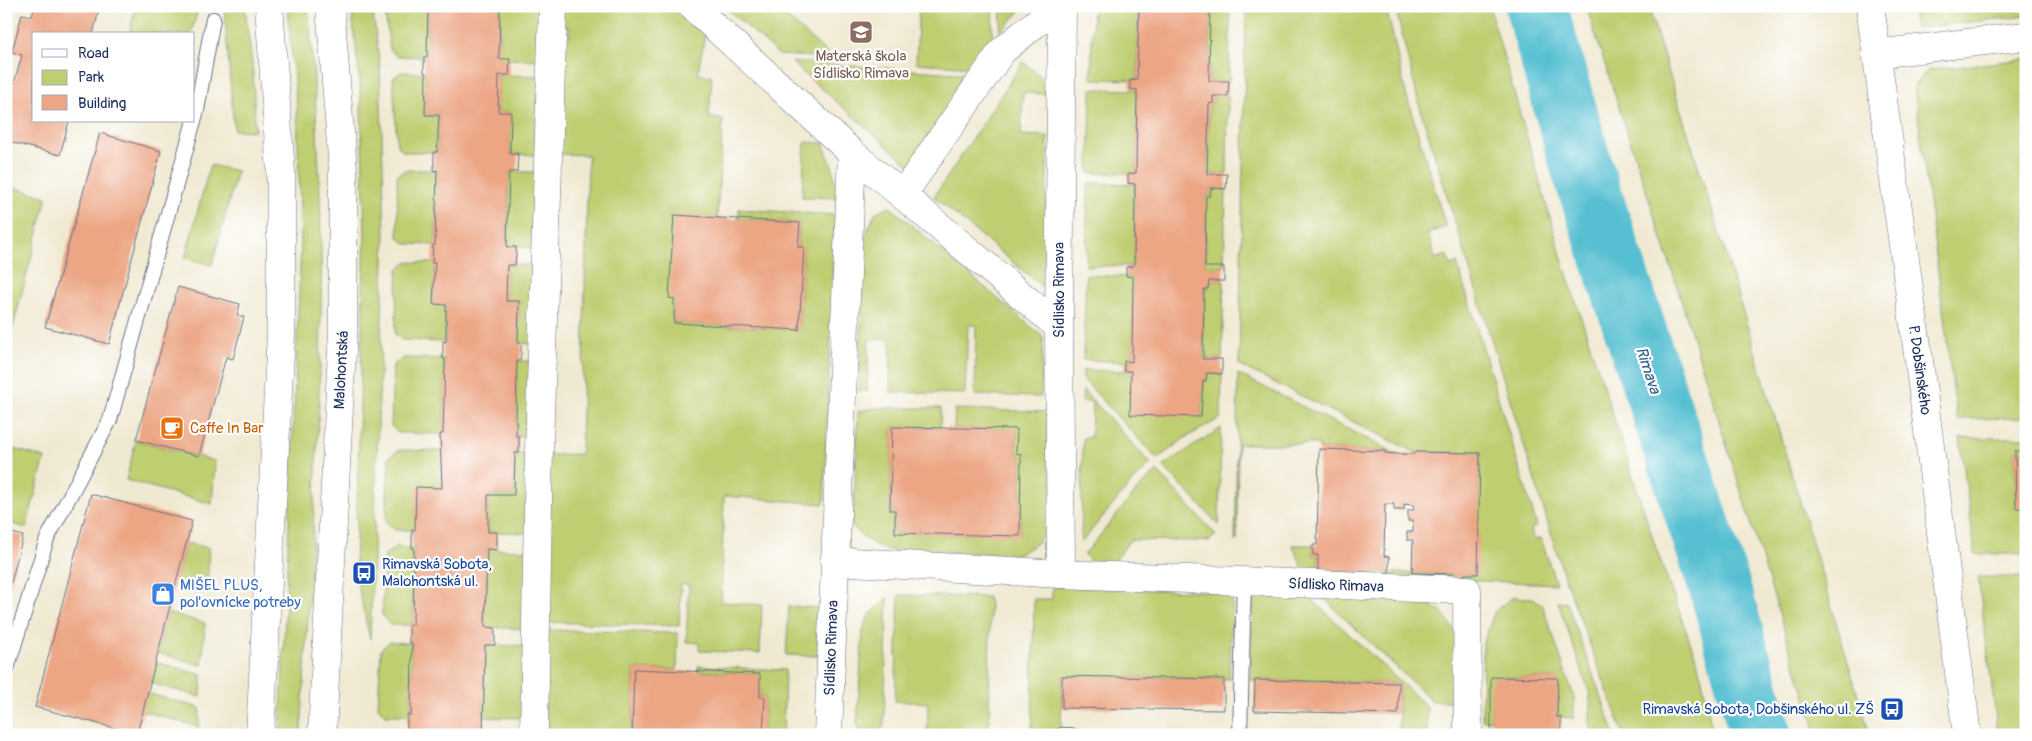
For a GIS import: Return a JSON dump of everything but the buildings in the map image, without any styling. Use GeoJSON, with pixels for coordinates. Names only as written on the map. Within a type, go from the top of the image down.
{"type":"FeatureCollection","features":[{"type":"Feature","properties":{"kind":"street"},"geometry":{"type":"LineString","coordinates":[[260,735],[281,334],[281,173],[269,6]]}},
{"type":"Feature","properties":{"kind":"street","name":"Malohontská"},"geometry":{"type":"LineString","coordinates":[[322,735],[343,331],[343,170],[330,6]]}},
{"type":"Feature","properties":{"kind":"street"},"geometry":{"type":"LineString","coordinates":[[534,735],[539,448],[553,6]]}},
{"type":"Feature","properties":{"kind":"street"},"geometry":{"type":"LineString","coordinates":[[692,6],[852,153],[1059,327]]}},
{"type":"Feature","properties":{"kind":"street"},"geometry":{"type":"LineString","coordinates":[[903,194],[1002,52],[1056,6]]}},
{"type":"Feature","properties":{"kind":"street","name":"Sídlisko Rimava"},"geometry":{"type":"LineString","coordinates":[[1061,574],[1059,327],[1062,6]]}},
{"type":"Feature","properties":{"kind":"street","name":"P. Dobšinského"},"geometry":{"type":"LineString","coordinates":[[1870,6],[1919,361],[1967,735]]}},
{"type":"Feature","properties":{"kind":"street"},"geometry":{"type":"LineString","coordinates":[[1876,54],[2026,36]]}},
{"type":"Feature","properties":{"kind":"street","name":"Sídlisko Rimava"},"geometry":{"type":"LineString","coordinates":[[828,735],[852,153]]}},
{"type":"Feature","properties":{"kind":"street","name":"Sídlisko Rimava"},"geometry":{"type":"LineString","coordinates":[[834,561],[1061,574],[1467,590],[1468,735]]}},
{"type":"Feature","properties":{"kind":"lane"},"geometry":{"type":"LineString","coordinates":[[195,113],[213,19]]}},
{"type":"Feature","properties":{"kind":"lane"},"geometry":{"type":"LineString","coordinates":[[6,672],[48,539],[110,420],[193,122]]}},
{"type":"Feature","properties":{"kind":"lane"},"geometry":{"type":"LineString","coordinates":[[1240,735],[1244,582]]}},
{"type":"Feature","properties":{"kind":"lane"},"geometry":{"type":"LineString","coordinates":[[1062,735],[1071,735]]}},
{"type":"Feature","properties":{"kind":"green space"},"geometry":{"type":"Polygon","coordinates":[[[136,6],[199,6],[192,32],[130,32],[136,6]]]}},
{"type":"Feature","properties":{"kind":"green space"},"geometry":{"type":"Polygon","coordinates":[[[224,6],[245,6],[253,71],[255,131],[234,130],[224,6]]]}},
{"type":"Feature","properties":{"kind":"green space"},"geometry":{"type":"Polygon","coordinates":[[[287,6],[308,6],[317,125],[320,214],[321,305],[318,428],[301,735],[280,735],[301,244],[297,110],[287,6]]]}},
{"type":"Feature","properties":{"kind":"green space"},"geometry":{"type":"Polygon","coordinates":[[[351,6],[372,6],[380,66],[385,237],[370,639],[355,572],[365,231],[360,82],[351,6]]]}},
{"type":"Feature","properties":{"kind":"green space"},"geometry":{"type":"Polygon","coordinates":[[[384,6],[428,6],[427,57],[397,56],[390,50],[384,6]]]}},
{"type":"Feature","properties":{"kind":"green space"},"geometry":{"type":"Polygon","coordinates":[[[500,6],[543,6],[542,60],[499,59],[500,6]]]}},
{"type":"Feature","properties":{"kind":"green space"},"geometry":{"type":"Polygon","coordinates":[[[562,6],[674,6],[688,18],[707,22],[698,74],[712,76],[709,117],[723,120],[717,218],[674,299],[674,323],[799,330],[804,248],[798,247],[800,223],[738,219],[739,209],[835,215],[824,504],[724,496],[721,602],[762,605],[760,653],[699,651],[699,643],[686,642],[689,585],[681,584],[679,626],[545,622],[548,455],[581,454],[588,155],[556,154],[561,36],[569,37],[570,27],[561,27],[562,6]]]}},
{"type":"Feature","properties":{"kind":"green space"},"geometry":{"type":"Polygon","coordinates":[[[724,6],[774,6],[833,58],[779,55],[724,6]]]}},
{"type":"Feature","properties":{"kind":"green space"},"geometry":{"type":"Polygon","coordinates":[[[919,6],[993,6],[992,40],[975,67],[916,63],[919,6]]]}},
{"type":"Feature","properties":{"kind":"green space"},"geometry":{"type":"Polygon","coordinates":[[[1001,6],[1025,6],[1000,32],[1001,6]]]}},
{"type":"Feature","properties":{"kind":"green space"},"geometry":{"type":"Polygon","coordinates":[[[1093,6],[1139,6],[1137,80],[1091,79],[1093,6]]]}},
{"type":"Feature","properties":{"kind":"green space"},"geometry":{"type":"Polygon","coordinates":[[[1230,6],[1229,81],[1209,81],[1210,7],[1230,6]]]}},
{"type":"Feature","properties":{"kind":"green space"},"geometry":{"type":"Polygon","coordinates":[[[1246,6],[1386,6],[1406,94],[1446,227],[1428,233],[1435,259],[1447,255],[1451,266],[1457,263],[1537,526],[1531,529],[1534,540],[1541,538],[1556,584],[1306,574],[1292,545],[1313,545],[1313,555],[1318,555],[1318,571],[1453,574],[1453,578],[1464,574],[1477,574],[1480,453],[1414,452],[1239,365],[1246,6]]]}},
{"type":"Feature","properties":{"kind":"green space"},"geometry":{"type":"Polygon","coordinates":[[[1395,6],[1489,6],[1563,262],[1656,548],[1700,669],[1713,735],[1624,735],[1564,576],[1419,104],[1395,6]]]}},
{"type":"Feature","properties":{"kind":"green space"},"geometry":{"type":"Polygon","coordinates":[[[1586,6],[1648,6],[1723,245],[1870,735],[1817,735],[1669,261],[1586,6]]]}},
{"type":"Feature","properties":{"kind":"green space"},"geometry":{"type":"Polygon","coordinates":[[[1911,6],[1990,6],[1991,10],[2026,6],[2026,16],[1915,28],[1911,6]]]}},
{"type":"Feature","properties":{"kind":"green space"},"geometry":{"type":"Polygon","coordinates":[[[2026,59],[2026,418],[1957,419],[1914,85],[1928,70],[2026,59]]]}},
{"type":"Feature","properties":{"kind":"green space"},"geometry":{"type":"Polygon","coordinates":[[[791,62],[971,74],[910,166],[791,62]]]}},
{"type":"Feature","properties":{"kind":"green space"},"geometry":{"type":"Polygon","coordinates":[[[1023,62],[1050,84],[1050,94],[1023,93],[1021,135],[1048,136],[1044,288],[934,197],[1023,62]]]}},
{"type":"Feature","properties":{"kind":"green space"},"geometry":{"type":"Polygon","coordinates":[[[401,72],[426,73],[425,115],[439,115],[437,152],[404,152],[397,146],[393,78],[401,72]]]}},
{"type":"Feature","properties":{"kind":"green space"},"geometry":{"type":"Polygon","coordinates":[[[499,75],[541,76],[539,155],[510,154],[511,112],[498,112],[499,75]]]}},
{"type":"Feature","properties":{"kind":"green space"},"geometry":{"type":"Polygon","coordinates":[[[1091,89],[1137,90],[1136,173],[1089,173],[1091,89]]]}},
{"type":"Feature","properties":{"kind":"green space"},"geometry":{"type":"Polygon","coordinates":[[[1213,96],[1228,96],[1227,174],[1207,174],[1209,104],[1213,103],[1213,96]]]}},
{"type":"Feature","properties":{"kind":"green space"},"geometry":{"type":"Polygon","coordinates":[[[805,142],[823,143],[832,166],[838,198],[802,197],[805,142]]]}},
{"type":"Feature","properties":{"kind":"green space"},"geometry":{"type":"Polygon","coordinates":[[[210,165],[237,171],[212,265],[185,258],[210,165]]]}},
{"type":"Feature","properties":{"kind":"green space"},"geometry":{"type":"Polygon","coordinates":[[[405,170],[437,170],[435,245],[406,244],[398,237],[397,175],[405,170]]]}},
{"type":"Feature","properties":{"kind":"green space"},"geometry":{"type":"Polygon","coordinates":[[[509,172],[539,172],[537,248],[507,247],[509,172]]]}},
{"type":"Feature","properties":{"kind":"green space"},"geometry":{"type":"Polygon","coordinates":[[[1088,183],[1135,184],[1134,266],[1086,266],[1088,183]]]}},
{"type":"Feature","properties":{"kind":"green space"},"geometry":{"type":"Polygon","coordinates":[[[6,185],[47,197],[10,339],[6,338],[6,185]]]}},
{"type":"Feature","properties":{"kind":"green space"},"geometry":{"type":"Polygon","coordinates":[[[1211,188],[1226,189],[1224,267],[1205,267],[1206,196],[1210,196],[1211,188]]]}},
{"type":"Feature","properties":{"kind":"green space"},"geometry":{"type":"Polygon","coordinates":[[[889,206],[1043,337],[1041,397],[975,395],[976,325],[968,325],[965,394],[890,392],[891,339],[869,339],[867,391],[859,391],[864,239],[875,213],[889,206]]]}},
{"type":"Feature","properties":{"kind":"green space"},"geometry":{"type":"Polygon","coordinates":[[[407,262],[435,263],[433,304],[446,305],[446,342],[402,340],[395,334],[398,269],[407,262]]]}},
{"type":"Feature","properties":{"kind":"green space"},"geometry":{"type":"Polygon","coordinates":[[[507,265],[537,265],[534,344],[518,343],[519,301],[506,301],[507,265]]]}},
{"type":"Feature","properties":{"kind":"green space"},"geometry":{"type":"Polygon","coordinates":[[[1086,275],[1133,277],[1132,362],[1083,360],[1086,275]]]}},
{"type":"Feature","properties":{"kind":"green space"},"geometry":{"type":"Polygon","coordinates":[[[1209,281],[1224,281],[1222,359],[1203,359],[1204,289],[1208,289],[1209,281]]]}},
{"type":"Feature","properties":{"kind":"green space"},"geometry":{"type":"Polygon","coordinates":[[[404,358],[445,359],[443,434],[398,433],[391,426],[393,365],[404,358]]]}},
{"type":"Feature","properties":{"kind":"green space"},"geometry":{"type":"Polygon","coordinates":[[[517,361],[534,361],[532,436],[516,436],[517,361]]]}},
{"type":"Feature","properties":{"kind":"green space"},"geometry":{"type":"Polygon","coordinates":[[[1083,370],[1131,371],[1201,417],[1203,381],[1206,381],[1207,373],[1222,374],[1221,418],[1185,438],[1157,459],[1083,379],[1083,370]]]}},
{"type":"Feature","properties":{"kind":"green space"},"geometry":{"type":"Polygon","coordinates":[[[1238,374],[1397,454],[1385,453],[1384,451],[1319,449],[1319,444],[1238,444],[1237,541],[1235,541],[1238,374]]]}},
{"type":"Feature","properties":{"kind":"green space"},"geometry":{"type":"Polygon","coordinates":[[[1083,390],[1151,464],[1131,483],[1081,543],[1083,438],[1091,437],[1092,402],[1082,401],[1083,390]]]}},
{"type":"Feature","properties":{"kind":"green space"},"geometry":{"type":"Polygon","coordinates":[[[873,408],[941,408],[940,428],[892,427],[890,510],[895,510],[895,533],[1020,535],[1021,454],[1016,453],[1017,430],[954,428],[955,409],[1053,412],[1051,524],[1036,544],[1019,554],[885,550],[871,543],[855,529],[846,508],[854,508],[858,411],[873,408]]]}},
{"type":"Feature","properties":{"kind":"green space"},"geometry":{"type":"Polygon","coordinates":[[[1221,428],[1219,525],[1163,466],[1221,428]]]}},
{"type":"Feature","properties":{"kind":"green space"},"geometry":{"type":"Polygon","coordinates":[[[1960,438],[2026,438],[2026,451],[2015,451],[2016,507],[2026,508],[2026,554],[1975,554],[1960,438]]]}},
{"type":"Feature","properties":{"kind":"green space"},"geometry":{"type":"Polygon","coordinates":[[[136,440],[215,461],[212,504],[126,480],[136,440]]]}},
{"type":"Feature","properties":{"kind":"green space"},"geometry":{"type":"Polygon","coordinates":[[[15,449],[45,458],[26,528],[6,522],[6,481],[15,449]]]}},
{"type":"Feature","properties":{"kind":"green space"},"geometry":{"type":"Polygon","coordinates":[[[399,450],[443,451],[442,488],[415,530],[394,530],[386,522],[389,457],[399,450]]]}},
{"type":"Feature","properties":{"kind":"green space"},"geometry":{"type":"Polygon","coordinates":[[[515,453],[532,454],[530,533],[488,532],[488,495],[514,495],[515,453]]]}},
{"type":"Feature","properties":{"kind":"green space"},"geometry":{"type":"Polygon","coordinates":[[[1157,471],[1216,535],[1209,541],[1130,540],[1108,570],[1092,563],[1084,555],[1138,489],[1157,471]]]}},
{"type":"Feature","properties":{"kind":"green space"},"geometry":{"type":"Polygon","coordinates":[[[186,543],[209,548],[207,590],[176,582],[186,543]]]}},
{"type":"Feature","properties":{"kind":"green space"},"geometry":{"type":"Polygon","coordinates":[[[396,547],[414,548],[413,625],[390,625],[382,615],[385,555],[396,547]]]}},
{"type":"Feature","properties":{"kind":"green space"},"geometry":{"type":"Polygon","coordinates":[[[487,549],[530,550],[527,629],[485,627],[487,549]]]}},
{"type":"Feature","properties":{"kind":"green space"},"geometry":{"type":"Polygon","coordinates":[[[1978,577],[2026,577],[2026,735],[1998,735],[1978,577]]]}},
{"type":"Feature","properties":{"kind":"green space"},"geometry":{"type":"Polygon","coordinates":[[[1052,587],[1233,592],[1229,679],[1062,676],[1061,735],[1032,735],[1034,599],[1052,599],[1052,587]]]}},
{"type":"Feature","properties":{"kind":"green space"},"geometry":{"type":"Polygon","coordinates":[[[1253,593],[1306,594],[1427,707],[1427,735],[1399,735],[1399,683],[1250,680],[1253,593]]]}},
{"type":"Feature","properties":{"kind":"green space"},"geometry":{"type":"Polygon","coordinates":[[[1319,594],[1415,597],[1441,611],[1456,633],[1457,701],[1432,701],[1319,594]]]}},
{"type":"Feature","properties":{"kind":"green space"},"geometry":{"type":"Polygon","coordinates":[[[899,595],[988,597],[990,604],[989,735],[927,735],[928,703],[895,701],[899,595]]]}},
{"type":"Feature","properties":{"kind":"green space"},"geometry":{"type":"Polygon","coordinates":[[[1513,597],[1533,598],[1542,604],[1574,697],[1574,718],[1557,717],[1557,678],[1492,677],[1491,720],[1482,720],[1483,643],[1495,611],[1513,597]]]}},
{"type":"Feature","properties":{"kind":"green space"},"geometry":{"type":"Polygon","coordinates":[[[888,598],[884,725],[878,734],[865,735],[857,725],[863,630],[869,615],[888,598]]]}},
{"type":"Feature","properties":{"kind":"green space"},"geometry":{"type":"Polygon","coordinates":[[[1558,602],[1567,603],[1615,735],[1590,735],[1590,694],[1558,602]]]}},
{"type":"Feature","properties":{"kind":"green space"},"geometry":{"type":"Polygon","coordinates":[[[789,606],[820,608],[818,656],[786,655],[789,606]]]}},
{"type":"Feature","properties":{"kind":"green space"},"geometry":{"type":"Polygon","coordinates":[[[168,613],[205,623],[202,665],[158,653],[168,613]]]}},
{"type":"Feature","properties":{"kind":"green space"},"geometry":{"type":"Polygon","coordinates":[[[546,630],[678,633],[677,670],[634,669],[632,735],[545,735],[546,630]]]}},
{"type":"Feature","properties":{"kind":"green space"},"geometry":{"type":"Polygon","coordinates":[[[389,642],[412,643],[411,715],[385,715],[378,707],[381,649],[389,642]]]}},
{"type":"Feature","properties":{"kind":"green space"},"geometry":{"type":"Polygon","coordinates":[[[485,645],[527,646],[525,718],[483,717],[485,645]]]}},
{"type":"Feature","properties":{"kind":"green space"},"geometry":{"type":"Polygon","coordinates":[[[155,662],[202,675],[201,697],[150,683],[155,662]]]}},
{"type":"Feature","properties":{"kind":"green space"},"geometry":{"type":"Polygon","coordinates":[[[698,666],[785,670],[783,735],[763,735],[765,697],[760,697],[759,674],[698,671],[698,666]]]}},
{"type":"Feature","properties":{"kind":"green space"},"geometry":{"type":"Polygon","coordinates":[[[147,693],[200,708],[199,727],[142,711],[147,693]]]}},
{"type":"Feature","properties":{"kind":"waterway","name":"Rimava"},"geometry":{"type":"LineString","coordinates":[[1536,6],[1582,168],[1719,585],[1761,735]]}},
{"type":"Feature","properties":{"kind":"place","name":"Materská škola Sídlisko Rimava"},"geometry":{"type":"Point","coordinates":[861,32]}},
{"type":"Feature","properties":{"kind":"place","name":"Caffe In Bar"},"geometry":{"type":"Point","coordinates":[172,428]}},
{"type":"Feature","properties":{"kind":"place","name":"Rimavská Sobota, Malohontská ul."},"geometry":{"type":"Point","coordinates":[364,573]}},
{"type":"Feature","properties":{"kind":"place","name":"MIŠEL PLUS, poľovnícke potreby"},"geometry":{"type":"Point","coordinates":[163,594]}},
{"type":"Feature","properties":{"kind":"place","name":"Rimavská Sobota, Dobšinského ul. ZŠ"},"geometry":{"type":"Point","coordinates":[1892,709]}}]}
